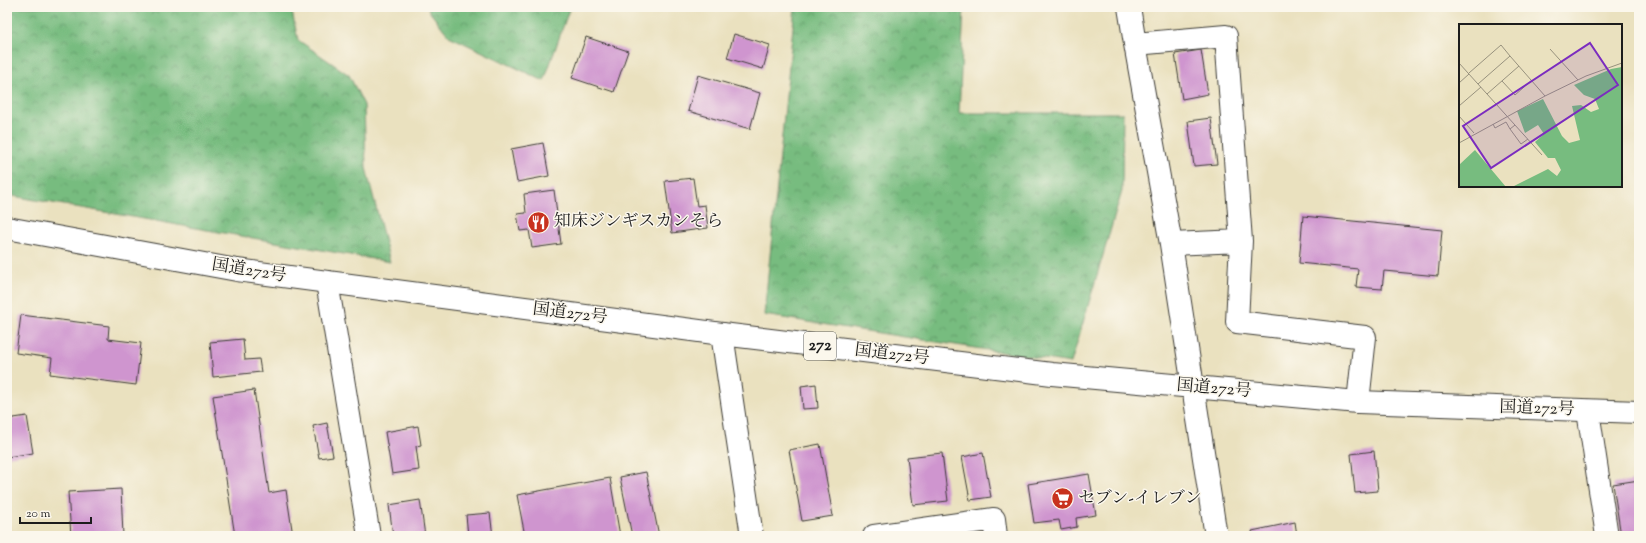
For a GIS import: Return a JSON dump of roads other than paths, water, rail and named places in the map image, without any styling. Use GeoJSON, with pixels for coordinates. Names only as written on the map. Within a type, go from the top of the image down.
{"type":"FeatureCollection","features":[{"type":"Feature","properties":{"kind":"main road"},"geometry":{"type":"LineString","coordinates":[[1129,7],[1171,244],[1216,536]]}},
{"type":"Feature","properties":{"kind":"main road"},"geometry":{"type":"LineString","coordinates":[[1135,44],[1226,36],[1241,241],[1237,322],[1365,337],[1358,402]]}},
{"type":"Feature","properties":{"kind":"main road","name":"国道272号"},"geometry":{"type":"LineString","coordinates":[[7,228],[237,270],[722,334],[1052,374],[1358,402],[1639,412]]}},
{"type":"Feature","properties":{"kind":"main road"},"geometry":{"type":"LineString","coordinates":[[1171,244],[1241,241]]}},
{"type":"Feature","properties":{"kind":"main road"},"geometry":{"type":"LineString","coordinates":[[327,282],[369,536]]}},
{"type":"Feature","properties":{"kind":"main road"},"geometry":{"type":"LineString","coordinates":[[722,334],[752,536]]}},
{"type":"Feature","properties":{"kind":"main road"},"geometry":{"type":"LineString","coordinates":[[1588,411],[1607,536]]}},
{"type":"Feature","properties":{"kind":"main road"},"geometry":{"type":"LineString","coordinates":[[874,536],[994,520],[996,536]]}},
{"type":"Feature","properties":{"kind":"place","name":"知床ジンギスカンそら"},"geometry":{"type":"Point","coordinates":[538,222]}},
{"type":"Feature","properties":{"kind":"place","name":"セブン-イレブン"},"geometry":{"type":"Point","coordinates":[1062,499]}}]}
